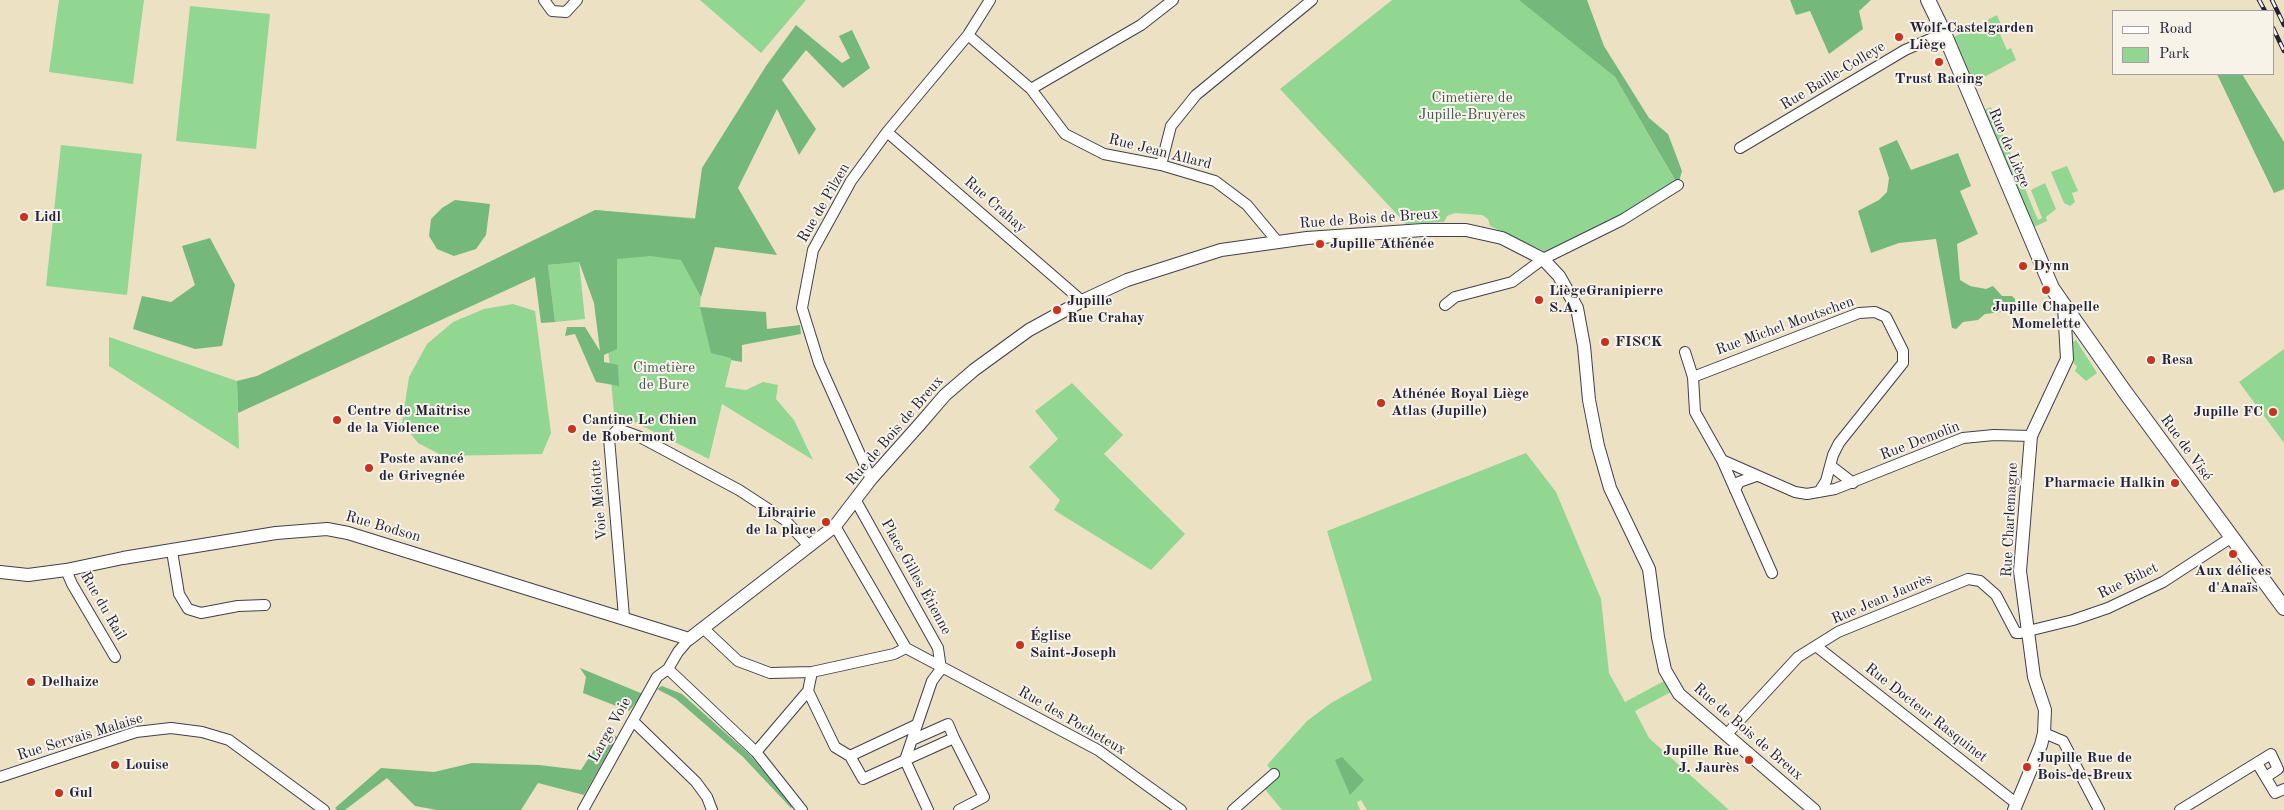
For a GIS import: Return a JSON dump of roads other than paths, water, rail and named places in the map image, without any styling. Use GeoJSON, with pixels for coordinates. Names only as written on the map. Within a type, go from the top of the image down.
{"type":"FeatureCollection","features":[{"type":"Feature","properties":{"kind":"main road","name":"Rue de Liège"},"geometry":{"type":"LineString","coordinates":[[1928,0],[1944,33],[2043,270],[2064,306]]}},
{"type":"Feature","properties":{"kind":"main road","name":"Rue de Visé"},"geometry":{"type":"LineString","coordinates":[[2064,306],[2284,608]]}},
{"type":"Feature","properties":{"kind":"street"},"geometry":{"type":"LineString","coordinates":[[544,0],[552,11],[566,12],[577,0]]}},
{"type":"Feature","properties":{"kind":"street","name":"Rue de Pilzen"},"geometry":{"type":"LineString","coordinates":[[871,479],[819,363],[802,308],[813,250],[851,181],[887,132],[968,34],[990,0]]}},
{"type":"Feature","properties":{"kind":"street"},"geometry":{"type":"LineString","coordinates":[[1031,88],[1141,25],[1173,0]]}},
{"type":"Feature","properties":{"kind":"street"},"geometry":{"type":"LineString","coordinates":[[1161,165],[1172,126],[1196,96],[1312,0]]}},
{"type":"Feature","properties":{"kind":"street","name":"Rue Baille-Colleye"},"geometry":{"type":"LineString","coordinates":[[1740,148],[1905,50],[1944,33]]}},
{"type":"Feature","properties":{"kind":"street","name":"Rue Jean Allard"},"geometry":{"type":"LineString","coordinates":[[968,34],[1031,88],[1065,134],[1104,154],[1161,165],[1215,181],[1247,205],[1277,241]]}},
{"type":"Feature","properties":{"kind":"street","name":"Rue Crahay"},"geometry":{"type":"LineString","coordinates":[[887,132],[1082,300]]}},
{"type":"Feature","properties":{"kind":"street"},"geometry":{"type":"LineString","coordinates":[[1445,305],[1456,297],[1512,282],[1543,259],[1622,220],[1678,185]]}},
{"type":"Feature","properties":{"kind":"street","name":"Rue de Bois de Breux"},"geometry":{"type":"LineString","coordinates":[[689,639],[835,526],[871,479],[945,395],[974,370],[1029,330],[1082,300],[1170,264],[1221,250],[1277,241],[1423,230],[1466,230],[1502,238],[1543,259],[1559,276],[1577,308],[1584,346],[1589,400],[1598,446],[1610,488],[1649,569],[1658,637],[1665,670],[1679,694],[1814,810]]}},
{"type":"Feature","properties":{"kind":"street","name":"Rue Charlemagne"},"geometry":{"type":"LineString","coordinates":[[2015,807],[2041,745],[2044,733],[2045,710],[2034,678],[2020,571],[2031,436],[2067,359],[2064,306]]}},
{"type":"Feature","properties":{"kind":"street","name":"Rue Michel Moutschen"},"geometry":{"type":"LineString","coordinates":[[1694,377],[1859,313],[1875,312],[1886,317],[1903,351],[1903,363],[1839,444],[1833,455],[1826,481],[1819,492]]}},
{"type":"Feature","properties":{"kind":"street"},"geometry":{"type":"LineString","coordinates":[[1685,352],[1694,377],[1695,412],[1722,460],[1772,573]]}},
{"type":"Feature","properties":{"kind":"street","name":"Voie Mélotte"},"geometry":{"type":"LineString","coordinates":[[624,617],[609,438],[618,429],[640,436],[739,490],[785,520],[809,546]]}},
{"type":"Feature","properties":{"kind":"street","name":"Rue Demolin"},"geometry":{"type":"LineString","coordinates":[[1819,492],[1836,490],[1963,438],[1994,435],[2031,436]]}},
{"type":"Feature","properties":{"kind":"street"},"geometry":{"type":"LineString","coordinates":[[1722,460],[1795,492],[1807,494],[1819,492]]}},
{"type":"Feature","properties":{"kind":"street"},"geometry":{"type":"LineString","coordinates":[[1831,466],[1853,483]]}},
{"type":"Feature","properties":{"kind":"street"},"geometry":{"type":"LineString","coordinates":[[1735,490],[1739,482],[1756,476]]}},
{"type":"Feature","properties":{"kind":"street","name":"Place Gilles Étienne"},"geometry":{"type":"LineString","coordinates":[[856,501],[938,648],[942,668]]}},
{"type":"Feature","properties":{"kind":"street"},"geometry":{"type":"LineString","coordinates":[[835,526],[906,648],[942,668],[932,681],[905,760],[928,810]]}},
{"type":"Feature","properties":{"kind":"street","name":"Rue Bodson"},"geometry":{"type":"LineString","coordinates":[[0,572],[28,575],[276,533],[327,529],[348,533],[624,617],[689,639]]}},
{"type":"Feature","properties":{"kind":"street","name":"Rue Bihet"},"geometry":{"type":"LineString","coordinates":[[2028,631],[2073,620],[2108,608],[2164,582],[2232,537]]}},
{"type":"Feature","properties":{"kind":"street"},"geometry":{"type":"LineString","coordinates":[[172,551],[179,594],[188,608],[201,613],[238,606],[265,605]]}},
{"type":"Feature","properties":{"kind":"street","name":"Rue du Rail"},"geometry":{"type":"LineString","coordinates":[[66,570],[72,584],[115,657]]}},
{"type":"Feature","properties":{"kind":"street","name":"Rue Jean Jaurès"},"geometry":{"type":"LineString","coordinates":[[1726,735],[1798,657],[1838,632],[1968,579],[1980,581],[1996,596],[2016,633],[2028,631]]}},
{"type":"Feature","properties":{"kind":"street"},"geometry":{"type":"LineString","coordinates":[[703,628],[738,661],[770,673],[812,672],[894,654],[906,648]]}},
{"type":"Feature","properties":{"kind":"street","name":"Large Voie"},"geometry":{"type":"LineString","coordinates":[[583,810],[657,677],[668,669],[678,652],[689,639]]}},
{"type":"Feature","properties":{"kind":"street","name":"Rue Docteur Rasquinet"},"geometry":{"type":"LineString","coordinates":[[1816,646],[2015,807]]}},
{"type":"Feature","properties":{"kind":"street","name":"Rue des Pocheteux"},"geometry":{"type":"LineString","coordinates":[[942,668],[991,692],[1098,750],[1181,810]]}},
{"type":"Feature","properties":{"kind":"street"},"geometry":{"type":"LineString","coordinates":[[668,669],[756,752],[802,810]]}},
{"type":"Feature","properties":{"kind":"street"},"geometry":{"type":"LineString","coordinates":[[756,752],[808,692],[812,672]]}},
{"type":"Feature","properties":{"kind":"street"},"geometry":{"type":"LineString","coordinates":[[808,692],[835,747],[850,756],[863,779],[954,738]]}},
{"type":"Feature","properties":{"kind":"street"},"geometry":{"type":"LineString","coordinates":[[634,721],[696,782],[707,797],[712,810]]}},
{"type":"Feature","properties":{"kind":"street"},"geometry":{"type":"LineString","coordinates":[[912,740],[948,724],[984,797],[959,810]]}},
{"type":"Feature","properties":{"kind":"street"},"geometry":{"type":"LineString","coordinates":[[850,756],[916,725]]}},
{"type":"Feature","properties":{"kind":"street","name":"Rue Servais Malaise"},"geometry":{"type":"LineString","coordinates":[[0,777],[136,732],[171,728],[202,732],[230,740],[324,810]]}},
{"type":"Feature","properties":{"kind":"street"},"geometry":{"type":"LineString","coordinates":[[2044,733],[2063,742],[2099,810]]}},
{"type":"Feature","properties":{"kind":"street"},"geometry":{"type":"LineString","coordinates":[[2180,810],[2271,754],[2278,769],[2266,777]]}},
{"type":"Feature","properties":{"kind":"street"},"geometry":{"type":"LineString","coordinates":[[2257,762],[2275,794],[2284,789]]}},
{"type":"Feature","properties":{"kind":"street"},"geometry":{"type":"LineString","coordinates":[[1234,810],[1274,774]]}},
{"type":"Feature","properties":{"kind":"railway"},"geometry":{"type":"LineString","coordinates":[[2259,0],[2264,10]]}},
{"type":"Feature","properties":{"kind":"railway"},"geometry":{"type":"LineString","coordinates":[[2272,0],[2284,25]]}},
{"type":"Feature","properties":{"kind":"railway"},"geometry":{"type":"LineString","coordinates":[[2274,30],[2284,51]]}},
{"type":"Feature","properties":{"kind":"place","name":"Wolf-Castelgarden Liège"},"geometry":{"type":"Point","coordinates":[1899,37]}},
{"type":"Feature","properties":{"kind":"place","name":"Trust Racing"},"geometry":{"type":"Point","coordinates":[1939,62]}},
{"type":"Feature","properties":{"kind":"place","name":"Lidl"},"geometry":{"type":"Point","coordinates":[24,217]}},
{"type":"Feature","properties":{"kind":"place","name":"Jupille Athénée"},"geometry":{"type":"Point","coordinates":[1320,244]}},
{"type":"Feature","properties":{"kind":"place","name":"Dynn"},"geometry":{"type":"Point","coordinates":[2023,266]}},
{"type":"Feature","properties":{"kind":"place","name":"Jupille Chapelle Momelette"},"geometry":{"type":"Point","coordinates":[2046,290]}},
{"type":"Feature","properties":{"kind":"place","name":"LiègeGranipierre S.A."},"geometry":{"type":"Point","coordinates":[1539,300]}},
{"type":"Feature","properties":{"kind":"place","name":"Jupille Rue Crahay"},"geometry":{"type":"Point","coordinates":[1057,310]}},
{"type":"Feature","properties":{"kind":"place","name":"FISCK"},"geometry":{"type":"Point","coordinates":[1605,342]}},
{"type":"Feature","properties":{"kind":"place","name":"Resa"},"geometry":{"type":"Point","coordinates":[2151,360]}},
{"type":"Feature","properties":{"kind":"place","name":"Athénée Royal Liège Atlas (Jupille)"},"geometry":{"type":"Point","coordinates":[1381,403]}},
{"type":"Feature","properties":{"kind":"place","name":"Jupille FC"},"geometry":{"type":"Point","coordinates":[2273,412]}},
{"type":"Feature","properties":{"kind":"place","name":"Centre de Maîtrise de la Violence"},"geometry":{"type":"Point","coordinates":[337,420]}},
{"type":"Feature","properties":{"kind":"place","name":"Cantine Le Chien de Robermont"},"geometry":{"type":"Point","coordinates":[572,429]}},
{"type":"Feature","properties":{"kind":"place","name":"Poste avancé de Grivegnée"},"geometry":{"type":"Point","coordinates":[369,468]}},
{"type":"Feature","properties":{"kind":"place","name":"Pharmacie Halkin"},"geometry":{"type":"Point","coordinates":[2175,483]}},
{"type":"Feature","properties":{"kind":"place","name":"Librairie de la place"},"geometry":{"type":"Point","coordinates":[826,522]}},
{"type":"Feature","properties":{"kind":"place","name":"Aux délices d'Anaïs"},"geometry":{"type":"Point","coordinates":[2233,554]}},
{"type":"Feature","properties":{"kind":"place","name":"Église Saint-Joseph"},"geometry":{"type":"Point","coordinates":[1020,645]}},
{"type":"Feature","properties":{"kind":"place","name":"Delhaize"},"geometry":{"type":"Point","coordinates":[31,682]}},
{"type":"Feature","properties":{"kind":"place","name":"Jupille Rue J. Jaurès"},"geometry":{"type":"Point","coordinates":[1749,760]}},
{"type":"Feature","properties":{"kind":"place","name":"Louise"},"geometry":{"type":"Point","coordinates":[115,765]}},
{"type":"Feature","properties":{"kind":"place","name":"Jupille Rue de Bois-de-Breux"},"geometry":{"type":"Point","coordinates":[2027,767]}},
{"type":"Feature","properties":{"kind":"place","name":"Gul"},"geometry":{"type":"Point","coordinates":[59,793]}},
{"type":"Feature","properties":{"kind":"park label","name":"Cimetière de Jupille-Bruyères"},"geometry":{"type":"Point","coordinates":[1472,106]}},
{"type":"Feature","properties":{"kind":"park label","name":"Cimetière de Bure"},"geometry":{"type":"Point","coordinates":[664,376]}}]}
